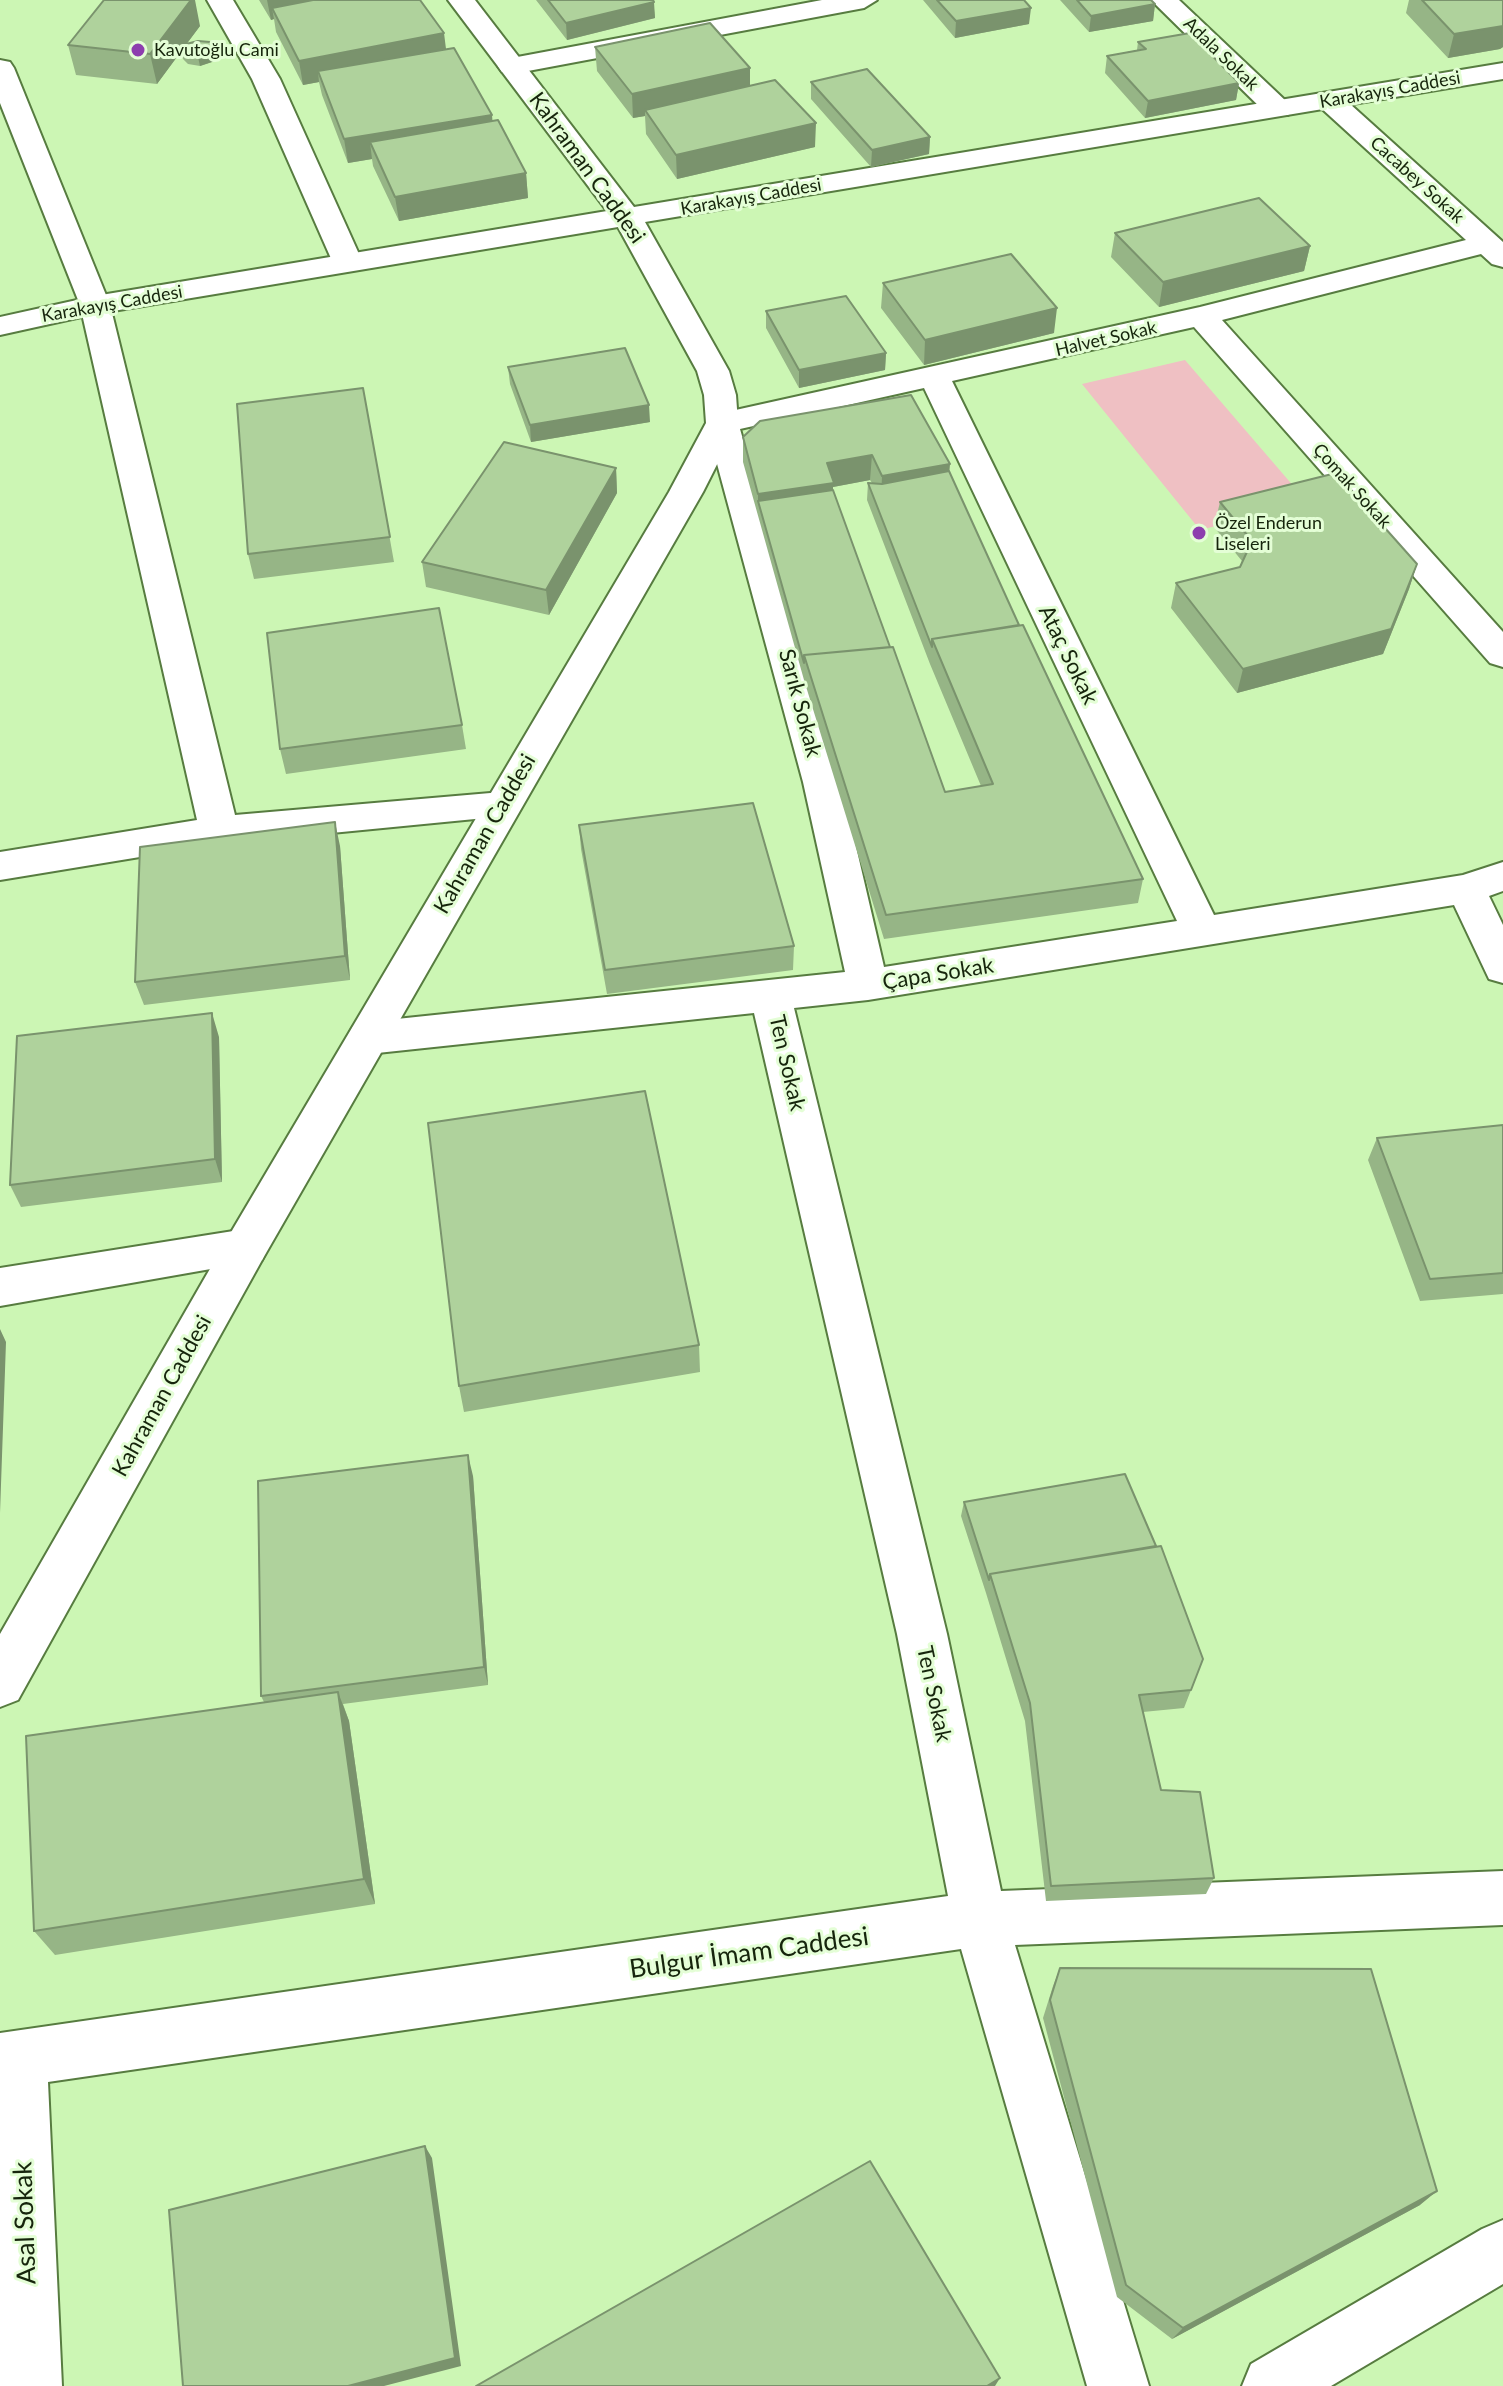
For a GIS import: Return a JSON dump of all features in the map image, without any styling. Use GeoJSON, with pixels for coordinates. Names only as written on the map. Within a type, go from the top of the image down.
{"type":"FeatureCollection","features":[{"type":"Feature","properties":{"kind":"street"},"geometry":{"type":"LineString","coordinates":[[220,0],[266,79],[348,263]]}},
{"type":"Feature","properties":{"kind":"street","name":"Kahraman Caddesi"},"geometry":{"type":"LineString","coordinates":[[0,1683],[246,1247],[686,492],[722,423],[720,395],[713,371],[628,218],[461,0]]}},
{"type":"Feature","properties":{"kind":"street"},"geometry":{"type":"LineString","coordinates":[[512,66],[864,0]]}},
{"type":"Feature","properties":{"kind":"street","name":"Adala Sokak"},"geometry":{"type":"LineString","coordinates":[[1164,0],[1278,109]]}},
{"type":"Feature","properties":{"kind":"street"},"geometry":{"type":"LineString","coordinates":[[0,68],[9,114],[95,305],[219,830]]}},
{"type":"Feature","properties":{"kind":"street","name":"Karakayış Caddesi"},"geometry":{"type":"LineString","coordinates":[[0,326],[95,305],[1500,71]]}},
{"type":"Feature","properties":{"kind":"street","name":"Cacabey Sokak"},"geometry":{"type":"LineString","coordinates":[[1330,101],[1495,251]]}},
{"type":"Feature","properties":{"kind":"street","name":"Halvet Sokak"},"geometry":{"type":"LineString","coordinates":[[722,423],[1495,251]]}},
{"type":"Feature","properties":{"kind":"street","name":"Çomak Sokak"},"geometry":{"type":"LineString","coordinates":[[1201,316],[1503,655]]}},
{"type":"Feature","properties":{"kind":"street","name":"Ataç Sokak"},"geometry":{"type":"LineString","coordinates":[[935,378],[1202,931]]}},
{"type":"Feature","properties":{"kind":"street","name":"Sarık Sokak"},"geometry":{"type":"LineString","coordinates":[[722,423],[822,782],[868,985]]}},
{"type":"Feature","properties":{"kind":"street"},"geometry":{"type":"LineString","coordinates":[[0,866],[219,830],[502,805]]}},
{"type":"Feature","properties":{"kind":"street"},"geometry":{"type":"LineString","coordinates":[[1485,882],[1503,968]]}},
{"type":"Feature","properties":{"kind":"street","name":"Çapa Sokak"},"geometry":{"type":"LineString","coordinates":[[368,1038],[868,985],[1485,882]]}},
{"type":"Feature","properties":{"kind":"street","name":"Ten Sokak"},"geometry":{"type":"LineString","coordinates":[[771,997],[922,1634],[980,1919],[1118,2386]]}},
{"type":"Feature","properties":{"kind":"street"},"geometry":{"type":"LineString","coordinates":[[0,1287],[246,1247]]}},
{"type":"Feature","properties":{"kind":"street","name":"Bulgur İmam Caddesi"},"geometry":{"type":"LineString","coordinates":[[10,2061],[980,1919],[1503,1898]]}},
{"type":"Feature","properties":{"kind":"street","name":"Asal Sokak"},"geometry":{"type":"LineString","coordinates":[[10,2061],[31,2386]]}},
{"type":"Feature","properties":{"kind":"street"},"geometry":{"type":"LineString","coordinates":[[1273,2386],[1503,2250]]}},
{"type":"Feature","properties":{"kind":"shaded area"},"geometry":{"type":"Polygon","coordinates":[[[1185,360],[1308,503],[1200,530],[1082,384],[1185,360]]]}},
{"type":"Feature","properties":{"kind":"building"},"geometry":{"type":"Polygon","coordinates":[[[104,0],[191,0],[150,54],[68,45],[104,0]]]}},
{"type":"Feature","properties":{"kind":"building"},"geometry":{"type":"Polygon","coordinates":[[[313,0],[420,0],[444,33],[299,61],[272,8],[313,0]]]}},
{"type":"Feature","properties":{"kind":"building"},"geometry":{"type":"Polygon","coordinates":[[[548,0],[653,0],[654,2],[566,23],[548,0]]]}},
{"type":"Feature","properties":{"kind":"building"},"geometry":{"type":"Polygon","coordinates":[[[937,0],[1024,0],[1031,8],[956,21],[937,0]]]}},
{"type":"Feature","properties":{"kind":"building"},"geometry":{"type":"Polygon","coordinates":[[[1077,0],[1151,0],[1155,4],[1091,16],[1077,0]]]}},
{"type":"Feature","properties":{"kind":"building"},"geometry":{"type":"Polygon","coordinates":[[[1422,0],[1503,0],[1503,26],[1454,34],[1422,0]]]}},
{"type":"Feature","properties":{"kind":"building"},"geometry":{"type":"Polygon","coordinates":[[[710,23],[750,68],[632,94],[595,47],[710,23]]]}},
{"type":"Feature","properties":{"kind":"building"},"geometry":{"type":"Polygon","coordinates":[[[1190,33],[1239,83],[1148,101],[1107,56],[1146,49],[1138,42],[1190,33]]]}},
{"type":"Feature","properties":{"kind":"building"},"geometry":{"type":"Polygon","coordinates":[[[210,42],[215,48],[198,57],[186,55],[181,50],[186,44],[210,42]]]}},
{"type":"Feature","properties":{"kind":"building"},"geometry":{"type":"Polygon","coordinates":[[[454,48],[492,115],[344,139],[318,71],[454,48]]]}},
{"type":"Feature","properties":{"kind":"building"},"geometry":{"type":"Polygon","coordinates":[[[867,69],[930,137],[872,150],[811,82],[867,69]]]}},
{"type":"Feature","properties":{"kind":"building"},"geometry":{"type":"Polygon","coordinates":[[[775,80],[816,123],[676,155],[645,110],[775,80]]]}},
{"type":"Feature","properties":{"kind":"building"},"geometry":{"type":"Polygon","coordinates":[[[498,120],[526,173],[395,197],[370,142],[498,120]]]}},
{"type":"Feature","properties":{"kind":"building"},"geometry":{"type":"Polygon","coordinates":[[[1259,198],[1310,246],[1163,282],[1115,233],[1259,198]]]}},
{"type":"Feature","properties":{"kind":"building"},"geometry":{"type":"Polygon","coordinates":[[[1011,254],[1057,308],[925,340],[883,283],[1011,254]]]}},
{"type":"Feature","properties":{"kind":"building"},"geometry":{"type":"Polygon","coordinates":[[[846,296],[886,353],[799,370],[766,311],[846,296]]]}},
{"type":"Feature","properties":{"kind":"building"},"geometry":{"type":"Polygon","coordinates":[[[625,348],[649,405],[530,425],[508,367],[625,348]]]}},
{"type":"Feature","properties":{"kind":"building"},"geometry":{"type":"Polygon","coordinates":[[[363,388],[390,537],[248,554],[237,404],[363,388]]]}},
{"type":"Feature","properties":{"kind":"building"},"geometry":{"type":"Polygon","coordinates":[[[911,395],[950,464],[882,476],[872,455],[827,463],[834,483],[758,494],[743,437],[760,421],[911,395]]]}},
{"type":"Feature","properties":{"kind":"building"},"geometry":{"type":"Polygon","coordinates":[[[504,442],[616,468],[546,590],[422,562],[504,442]]]}},
{"type":"Feature","properties":{"kind":"building"},"geometry":{"type":"Polygon","coordinates":[[[949,471],[1019,625],[932,639],[932,647],[868,483],[882,484],[949,471]]]}},
{"type":"Feature","properties":{"kind":"building"},"geometry":{"type":"Polygon","coordinates":[[[1336,473],[1417,564],[1391,629],[1243,669],[1176,583],[1240,567],[1252,541],[1220,502],[1336,473]]]}},
{"type":"Feature","properties":{"kind":"building"},"geometry":{"type":"Polygon","coordinates":[[[833,490],[890,647],[804,655],[804,663],[758,501],[833,490]]]}},
{"type":"Feature","properties":{"kind":"building"},"geometry":{"type":"Polygon","coordinates":[[[439,608],[462,725],[280,749],[267,633],[439,608]]]}},
{"type":"Feature","properties":{"kind":"building"},"geometry":{"type":"Polygon","coordinates":[[[1023,625],[1143,879],[886,915],[804,655],[893,647],[945,792],[993,784],[932,639],[1023,625]]]}},
{"type":"Feature","properties":{"kind":"building"},"geometry":{"type":"Polygon","coordinates":[[[753,803],[794,946],[605,970],[579,825],[753,803]]]}},
{"type":"Feature","properties":{"kind":"building"},"geometry":{"type":"Polygon","coordinates":[[[335,822],[345,956],[135,982],[140,847],[335,822]]]}},
{"type":"Feature","properties":{"kind":"building"},"geometry":{"type":"Polygon","coordinates":[[[212,1013],[215,1159],[10,1185],[17,1036],[212,1013]]]}},
{"type":"Feature","properties":{"kind":"building"},"geometry":{"type":"Polygon","coordinates":[[[645,1091],[699,1345],[459,1386],[428,1123],[645,1091]]]}},
{"type":"Feature","properties":{"kind":"building"},"geometry":{"type":"Polygon","coordinates":[[[1503,1125],[1503,1273],[1430,1279],[1377,1138],[1503,1125]]]}},
{"type":"Feature","properties":{"kind":"building"},"geometry":{"type":"Polygon","coordinates":[[[468,1455],[484,1667],[261,1696],[258,1481],[468,1455]]]}},
{"type":"Feature","properties":{"kind":"building"},"geometry":{"type":"Polygon","coordinates":[[[1125,1474],[1156,1546],[990,1574],[989,1580],[964,1502],[1125,1474]]]}},
{"type":"Feature","properties":{"kind":"building"},"geometry":{"type":"Polygon","coordinates":[[[1161,1546],[1203,1659],[1191,1690],[1139,1695],[1161,1790],[1200,1792],[1214,1878],[1051,1886],[1030,1703],[990,1574],[1161,1546]]]}},
{"type":"Feature","properties":{"kind":"building"},"geometry":{"type":"Polygon","coordinates":[[[338,1692],[364,1879],[34,1931],[26,1736],[338,1692]]]}},
{"type":"Feature","properties":{"kind":"building"},"geometry":{"type":"Polygon","coordinates":[[[1060,1968],[1371,1969],[1437,2191],[1183,2328],[1126,2285],[1050,2000],[1060,1968]]]}},
{"type":"Feature","properties":{"kind":"building"},"geometry":{"type":"Polygon","coordinates":[[[425,2146],[455,2358],[348,2386],[183,2386],[169,2210],[425,2146]]]}},
{"type":"Feature","properties":{"kind":"building"},"geometry":{"type":"Polygon","coordinates":[[[870,2161],[1000,2378],[987,2386],[476,2386],[870,2161]]]}},
{"type":"Feature","properties":{"kind":"place","name":"Kavutoğlu Cami"},"geometry":{"type":"Point","coordinates":[138,50]}},
{"type":"Feature","properties":{"kind":"place","name":"Özel Enderun Liseleri"},"geometry":{"type":"Point","coordinates":[1199,533]}}]}
